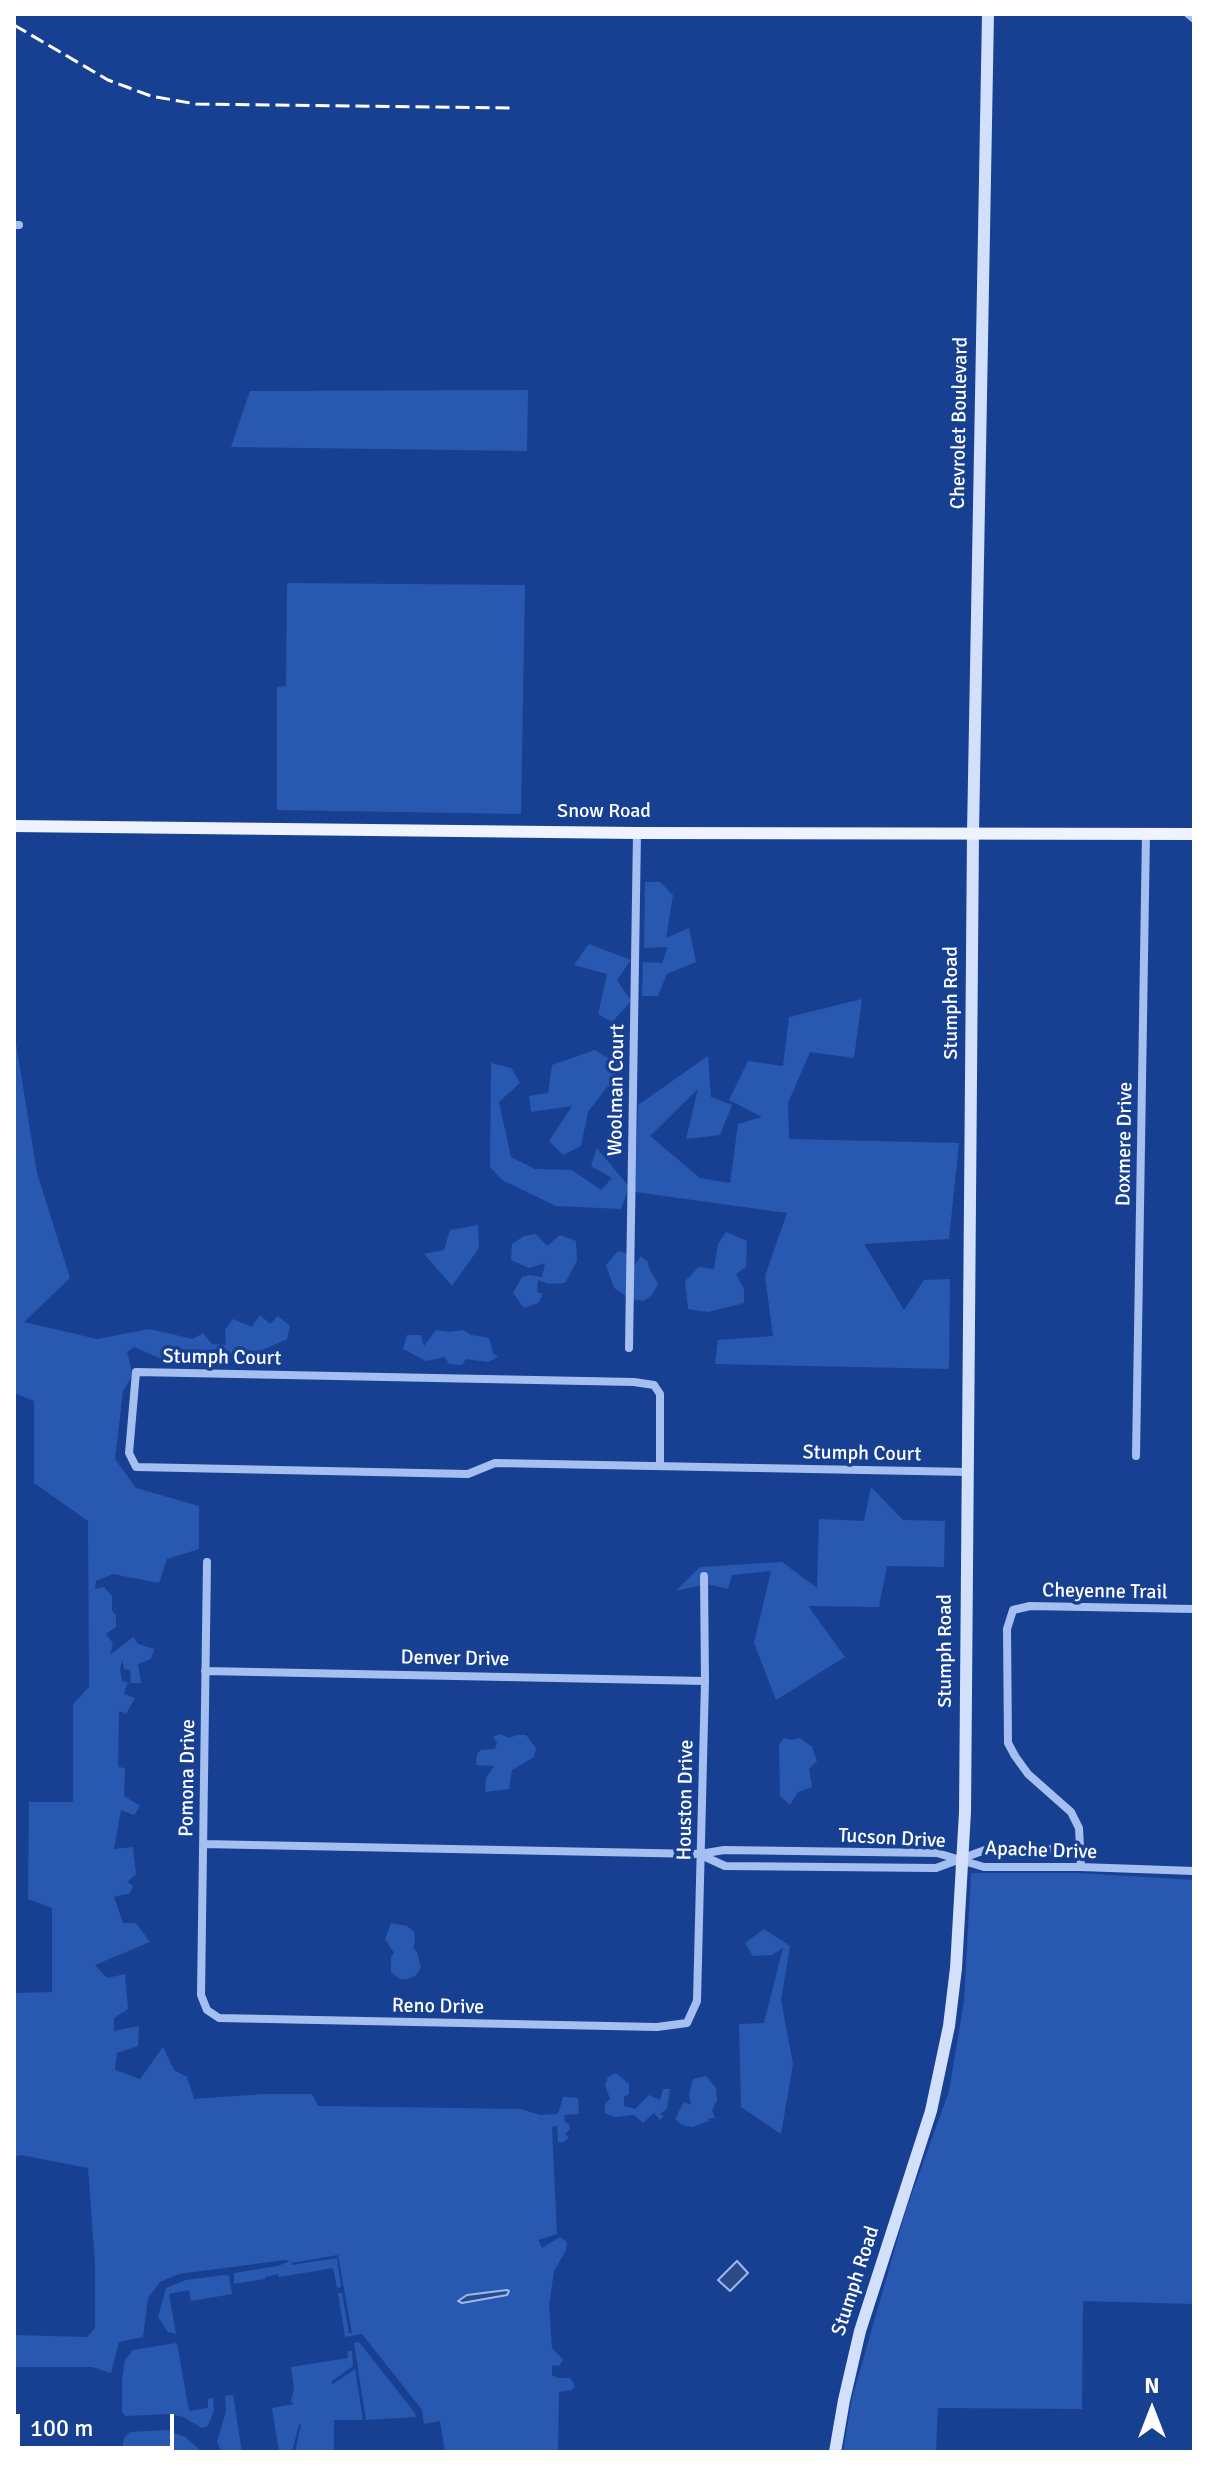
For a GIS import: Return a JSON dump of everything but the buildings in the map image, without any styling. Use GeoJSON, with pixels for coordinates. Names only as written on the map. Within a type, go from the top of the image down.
{"type":"FeatureCollection","features":[{"type":"Feature","properties":{"kind":"main road","name":"Chevrolet Boulevard"},"geometry":{"type":"LineString","coordinates":[[973,833],[988,14]]}},
{"type":"Feature","properties":{"kind":"main road","name":"Snow Road"},"geometry":{"type":"LineString","coordinates":[[14,826],[637,833],[1194,834]]}},
{"type":"Feature","properties":{"kind":"main road","name":"Stumph Road"},"geometry":{"type":"LineString","coordinates":[[835,2452],[858,2339],[919,2153],[943,2059],[956,1968],[965,1812],[973,833]]}},
{"type":"Feature","properties":{"kind":"street","name":"Woolman Court"},"geometry":{"type":"LineString","coordinates":[[629,1348],[637,833]]}},
{"type":"Feature","properties":{"kind":"street","name":"Doxmere Drive"},"geometry":{"type":"LineString","coordinates":[[1136,1456],[1146,833]]}},
{"type":"Feature","properties":{"kind":"street","name":"Stumph Court"},"geometry":{"type":"LineString","coordinates":[[660,1466],[660,1394],[654,1385],[634,1382],[136,1372],[129,1453],[136,1467],[468,1474],[495,1463],[968,1472]]}},
{"type":"Feature","properties":{"kind":"street","name":"Pomona Drive"},"geometry":{"type":"LineString","coordinates":[[201,1995],[207,1562]]}},
{"type":"Feature","properties":{"kind":"street","name":"Houston Drive"},"geometry":{"type":"LineString","coordinates":[[687,2023],[697,2001],[705,1681],[704,1576]]}},
{"type":"Feature","properties":{"kind":"street","name":"Cheyenne Trail"},"geometry":{"type":"LineString","coordinates":[[1081,1867],[1079,1828],[1071,1812],[1028,1774],[1008,1743],[1007,1629],[1013,1610],[1030,1606],[1194,1609]]}},
{"type":"Feature","properties":{"kind":"street","name":"Denver Drive"},"geometry":{"type":"LineString","coordinates":[[205,1671],[705,1681]]}},
{"type":"Feature","properties":{"kind":"street","name":"Tucson Drive"},"geometry":{"type":"LineString","coordinates":[[203,1844],[700,1854],[724,1850],[937,1853],[961,1860]]}},
{"type":"Feature","properties":{"kind":"street","name":"Apache Drive"},"geometry":{"type":"LineString","coordinates":[[961,1860],[985,1850],[1080,1849]]}},
{"type":"Feature","properties":{"kind":"street","name":"Tucson Drive"},"geometry":{"type":"LineString","coordinates":[[700,1854],[725,1866],[936,1868],[961,1860]]}},
{"type":"Feature","properties":{"kind":"street","name":"Apache Drive"},"geometry":{"type":"LineString","coordinates":[[961,1860],[984,1867],[1194,1871]]}},
{"type":"Feature","properties":{"kind":"street","name":"Reno Drive"},"geometry":{"type":"LineString","coordinates":[[201,1995],[207,2010],[219,2018],[657,2027],[687,2023]]}},
{"type":"Feature","properties":{"kind":"shaded area"},"geometry":{"type":"Polygon","coordinates":[[[528,390],[527,451],[231,447],[250,391],[528,390]]]}},
{"type":"Feature","properties":{"kind":"shaded area"},"geometry":{"type":"Polygon","coordinates":[[[287,583],[525,585],[521,814],[277,810],[277,687],[286,686],[287,583]]]}},
{"type":"Feature","properties":{"kind":"shaded area"},"geometry":{"type":"Polygon","coordinates":[[[14,856],[15,1037],[37,1173],[70,1278],[24,1322],[97,1339],[149,1329],[193,1339],[203,1333],[212,1344],[226,1345],[225,1330],[233,1319],[252,1327],[260,1315],[270,1324],[278,1316],[290,1326],[287,1339],[235,1358],[227,1350],[214,1349],[199,1360],[171,1363],[134,1347],[127,1352],[133,1375],[123,1391],[115,1459],[136,1488],[199,1506],[199,1549],[167,1559],[159,1583],[113,1574],[96,1581],[95,1589],[104,1587],[112,1596],[112,1611],[116,1615],[116,1627],[106,1634],[113,1643],[110,1655],[133,1637],[138,1644],[154,1649],[151,1659],[138,1664],[141,1683],[131,1683],[130,1670],[124,1669],[122,1660],[120,1669],[122,1681],[130,1683],[124,1694],[135,1698],[126,1714],[119,1711],[118,1767],[125,1768],[124,1796],[140,1806],[134,1815],[121,1810],[114,1849],[133,1847],[136,1874],[127,1882],[133,1886],[130,1893],[114,1897],[123,1923],[136,1923],[150,1942],[95,1965],[107,1978],[125,1974],[128,2009],[114,2018],[114,2031],[139,2026],[138,2046],[117,2053],[115,2070],[140,2079],[163,2047],[174,2070],[187,2077],[194,2099],[312,2094],[318,2106],[521,2109],[540,2115],[558,2114],[563,2097],[578,2098],[579,2114],[564,2115],[570,2129],[565,2134],[569,2137],[564,2142],[558,2142],[557,2126],[552,2127],[557,2234],[538,2240],[542,2248],[560,2237],[567,2242],[554,2271],[549,2305],[552,2348],[563,2360],[559,2366],[552,2365],[552,2375],[570,2378],[575,2386],[572,2390],[559,2392],[558,2452],[445,2452],[440,2421],[424,2424],[422,2410],[362,2334],[345,2337],[338,2293],[342,2293],[349,2333],[352,2333],[338,2255],[291,2263],[337,2258],[341,2287],[337,2288],[333,2268],[279,2277],[278,2274],[234,2284],[234,2273],[290,2261],[285,2260],[179,2274],[160,2282],[148,2298],[143,2337],[119,2342],[111,2373],[92,2367],[14,2367],[14,2335],[87,2337],[95,2328],[95,2263],[88,2168],[21,2155],[14,2157],[14,1993],[52,1992],[52,1908],[28,1899],[29,1802],[73,1802],[73,1704],[89,1687],[88,1521],[34,1483],[34,1401],[14,1393],[14,856]]]}},
{"type":"Feature","properties":{"kind":"shaded area"},"geometry":{"type":"Polygon","coordinates":[[[645,882],[660,882],[673,895],[666,938],[689,928],[696,962],[667,974],[658,996],[642,996],[643,962],[662,963],[668,947],[644,948],[645,882]]]}},
{"type":"Feature","properties":{"kind":"shaded area"},"geometry":{"type":"Polygon","coordinates":[[[589,944],[631,960],[617,980],[631,1001],[612,1022],[598,1014],[607,974],[574,965],[589,944]]]}},
{"type":"Feature","properties":{"kind":"shaded area"},"geometry":{"type":"Polygon","coordinates":[[[862,999],[854,1058],[810,1052],[788,1103],[789,1139],[959,1143],[949,1239],[864,1244],[904,1310],[924,1280],[950,1279],[949,1369],[715,1364],[718,1340],[773,1336],[765,1276],[787,1213],[635,1192],[638,1105],[708,1056],[711,1097],[732,1105],[720,1135],[686,1139],[698,1089],[650,1136],[700,1178],[730,1183],[738,1124],[762,1117],[729,1100],[748,1061],[783,1066],[789,1017],[862,999]]]}},
{"type":"Feature","properties":{"kind":"shaded area"},"geometry":{"type":"Polygon","coordinates":[[[595,1050],[618,1064],[619,1084],[607,1087],[588,1112],[581,1146],[563,1155],[549,1141],[572,1106],[531,1112],[529,1096],[548,1093],[552,1065],[595,1050]]]}},
{"type":"Feature","properties":{"kind":"shaded area"},"geometry":{"type":"Polygon","coordinates":[[[491,1063],[511,1068],[520,1083],[499,1102],[511,1157],[535,1169],[572,1170],[601,1190],[612,1178],[591,1166],[597,1148],[629,1187],[621,1209],[556,1206],[502,1180],[490,1167],[491,1063]]]}},
{"type":"Feature","properties":{"kind":"shaded area"},"geometry":{"type":"Polygon","coordinates":[[[478,1225],[479,1248],[452,1286],[424,1254],[444,1250],[450,1230],[478,1225]]]}},
{"type":"Feature","properties":{"kind":"shaded area"},"geometry":{"type":"Polygon","coordinates":[[[726,1232],[747,1241],[746,1267],[736,1274],[744,1289],[744,1303],[708,1312],[688,1309],[685,1281],[699,1267],[714,1269],[718,1244],[726,1232]]]}},
{"type":"Feature","properties":{"kind":"shaded area"},"geometry":{"type":"Polygon","coordinates":[[[536,1234],[547,1246],[560,1235],[576,1241],[577,1261],[565,1283],[549,1284],[538,1280],[537,1292],[543,1294],[538,1303],[524,1308],[513,1293],[522,1277],[542,1277],[545,1263],[529,1268],[511,1260],[512,1244],[524,1236],[536,1234]]]}},
{"type":"Feature","properties":{"kind":"shaded area"},"geometry":{"type":"Polygon","coordinates":[[[618,1251],[631,1254],[633,1267],[641,1256],[648,1262],[658,1284],[644,1301],[631,1299],[614,1288],[606,1265],[618,1251]]]}},
{"type":"Feature","properties":{"kind":"shaded area"},"geometry":{"type":"Polygon","coordinates":[[[436,1330],[463,1330],[471,1335],[489,1338],[493,1353],[498,1357],[488,1362],[466,1359],[462,1365],[449,1364],[445,1357],[426,1361],[403,1349],[407,1335],[421,1335],[424,1346],[436,1330]]]}},
{"type":"Feature","properties":{"kind":"shaded area"},"geometry":{"type":"Polygon","coordinates":[[[871,1487],[903,1520],[945,1521],[944,1567],[887,1566],[879,1607],[808,1606],[845,1657],[776,1700],[754,1643],[771,1571],[732,1575],[728,1589],[707,1584],[676,1591],[700,1567],[782,1562],[817,1588],[819,1519],[864,1521],[871,1487]]]}},
{"type":"Feature","properties":{"kind":"shaded area"},"geometry":{"type":"Polygon","coordinates":[[[500,1734],[509,1738],[526,1735],[536,1748],[534,1757],[512,1770],[509,1789],[485,1792],[486,1778],[494,1766],[476,1765],[477,1754],[481,1750],[495,1749],[497,1743],[493,1737],[500,1734]]]}},
{"type":"Feature","properties":{"kind":"shaded area"},"geometry":{"type":"Polygon","coordinates":[[[784,1738],[800,1738],[812,1747],[817,1761],[809,1769],[812,1787],[798,1792],[790,1805],[780,1796],[779,1744],[784,1738]]]}},
{"type":"Feature","properties":{"kind":"shaded area"},"geometry":{"type":"Polygon","coordinates":[[[971,1873],[1078,1873],[1194,1880],[1194,2304],[1083,2301],[1082,2409],[938,2408],[936,2452],[843,2452],[852,2398],[906,2210],[949,2091],[964,2001],[971,1873]]]}},
{"type":"Feature","properties":{"kind":"shaded area"},"geometry":{"type":"Polygon","coordinates":[[[391,1923],[407,1926],[414,1932],[413,1948],[421,1968],[415,1976],[407,1979],[400,1979],[391,1972],[394,1953],[385,1939],[391,1923]]]}},
{"type":"Feature","properties":{"kind":"shaded area"},"geometry":{"type":"Polygon","coordinates":[[[764,1929],[790,1946],[781,2000],[793,2064],[781,2134],[741,2107],[739,2024],[764,2023],[783,1948],[772,1955],[753,1956],[745,1943],[764,1929]]]}},
{"type":"Feature","properties":{"kind":"shaded area"},"geometry":{"type":"Polygon","coordinates":[[[616,2073],[629,2084],[624,2106],[635,2109],[649,2095],[660,2100],[663,2089],[670,2089],[667,2109],[660,2114],[664,2116],[660,2120],[654,2113],[643,2123],[634,2115],[614,2117],[605,2113],[605,2104],[610,2099],[605,2085],[608,2077],[616,2073]]]}},
{"type":"Feature","properties":{"kind":"shaded area"},"geometry":{"type":"Polygon","coordinates":[[[706,2076],[716,2088],[717,2101],[712,2110],[715,2118],[708,2118],[709,2121],[692,2127],[682,2125],[675,2119],[684,2102],[691,2105],[689,2093],[693,2079],[706,2076]]]}},
{"type":"Feature","properties":{"kind":"shaded area"},"geometry":{"type":"Polygon","coordinates":[[[737,2261],[748,2273],[730,2291],[718,2280],[737,2261]]]}},
{"type":"Feature","properties":{"kind":"shaded area"},"geometry":{"type":"Polygon","coordinates":[[[229,2276],[232,2294],[191,2301],[189,2290],[169,2294],[176,2334],[168,2332],[158,2317],[166,2288],[186,2280],[229,2276]]]}},
{"type":"Feature","properties":{"kind":"shaded area"},"geometry":{"type":"Polygon","coordinates":[[[507,2290],[507,2295],[462,2303],[458,2301],[467,2295],[507,2290]]]}},
{"type":"Feature","properties":{"kind":"shaded area"},"geometry":{"type":"Polygon","coordinates":[[[359,2342],[416,2417],[366,2420],[354,2343],[359,2342]]]}},
{"type":"Feature","properties":{"kind":"shaded area"},"geometry":{"type":"Polygon","coordinates":[[[177,2343],[189,2411],[208,2408],[208,2399],[213,2398],[214,2410],[208,2426],[202,2428],[183,2417],[169,2414],[125,2416],[122,2411],[122,2380],[125,2360],[133,2350],[177,2343]]]}},
{"type":"Feature","properties":{"kind":"shaded area"},"geometry":{"type":"Polygon","coordinates":[[[347,2351],[352,2351],[353,2366],[331,2382],[333,2384],[355,2369],[363,2420],[334,2420],[334,2452],[295,2452],[299,2424],[292,2452],[279,2452],[272,2408],[294,2404],[291,2401],[294,2389],[291,2367],[348,2358],[347,2351]]]}},
{"type":"Feature","properties":{"kind":"shaded area"},"geometry":{"type":"Polygon","coordinates":[[[233,2395],[242,2452],[222,2452],[217,2442],[226,2411],[225,2396],[233,2395]]]}},
{"type":"Feature","properties":{"kind":"shaded area"},"geometry":{"type":"Polygon","coordinates":[[[167,2430],[185,2437],[202,2452],[122,2452],[124,2438],[130,2432],[167,2430]]]}},
{"type":"Feature","properties":{"kind":"railway"},"geometry":{"type":"LineString","coordinates":[[14,25],[108,80],[151,96],[196,104],[514,108]]}}]}
